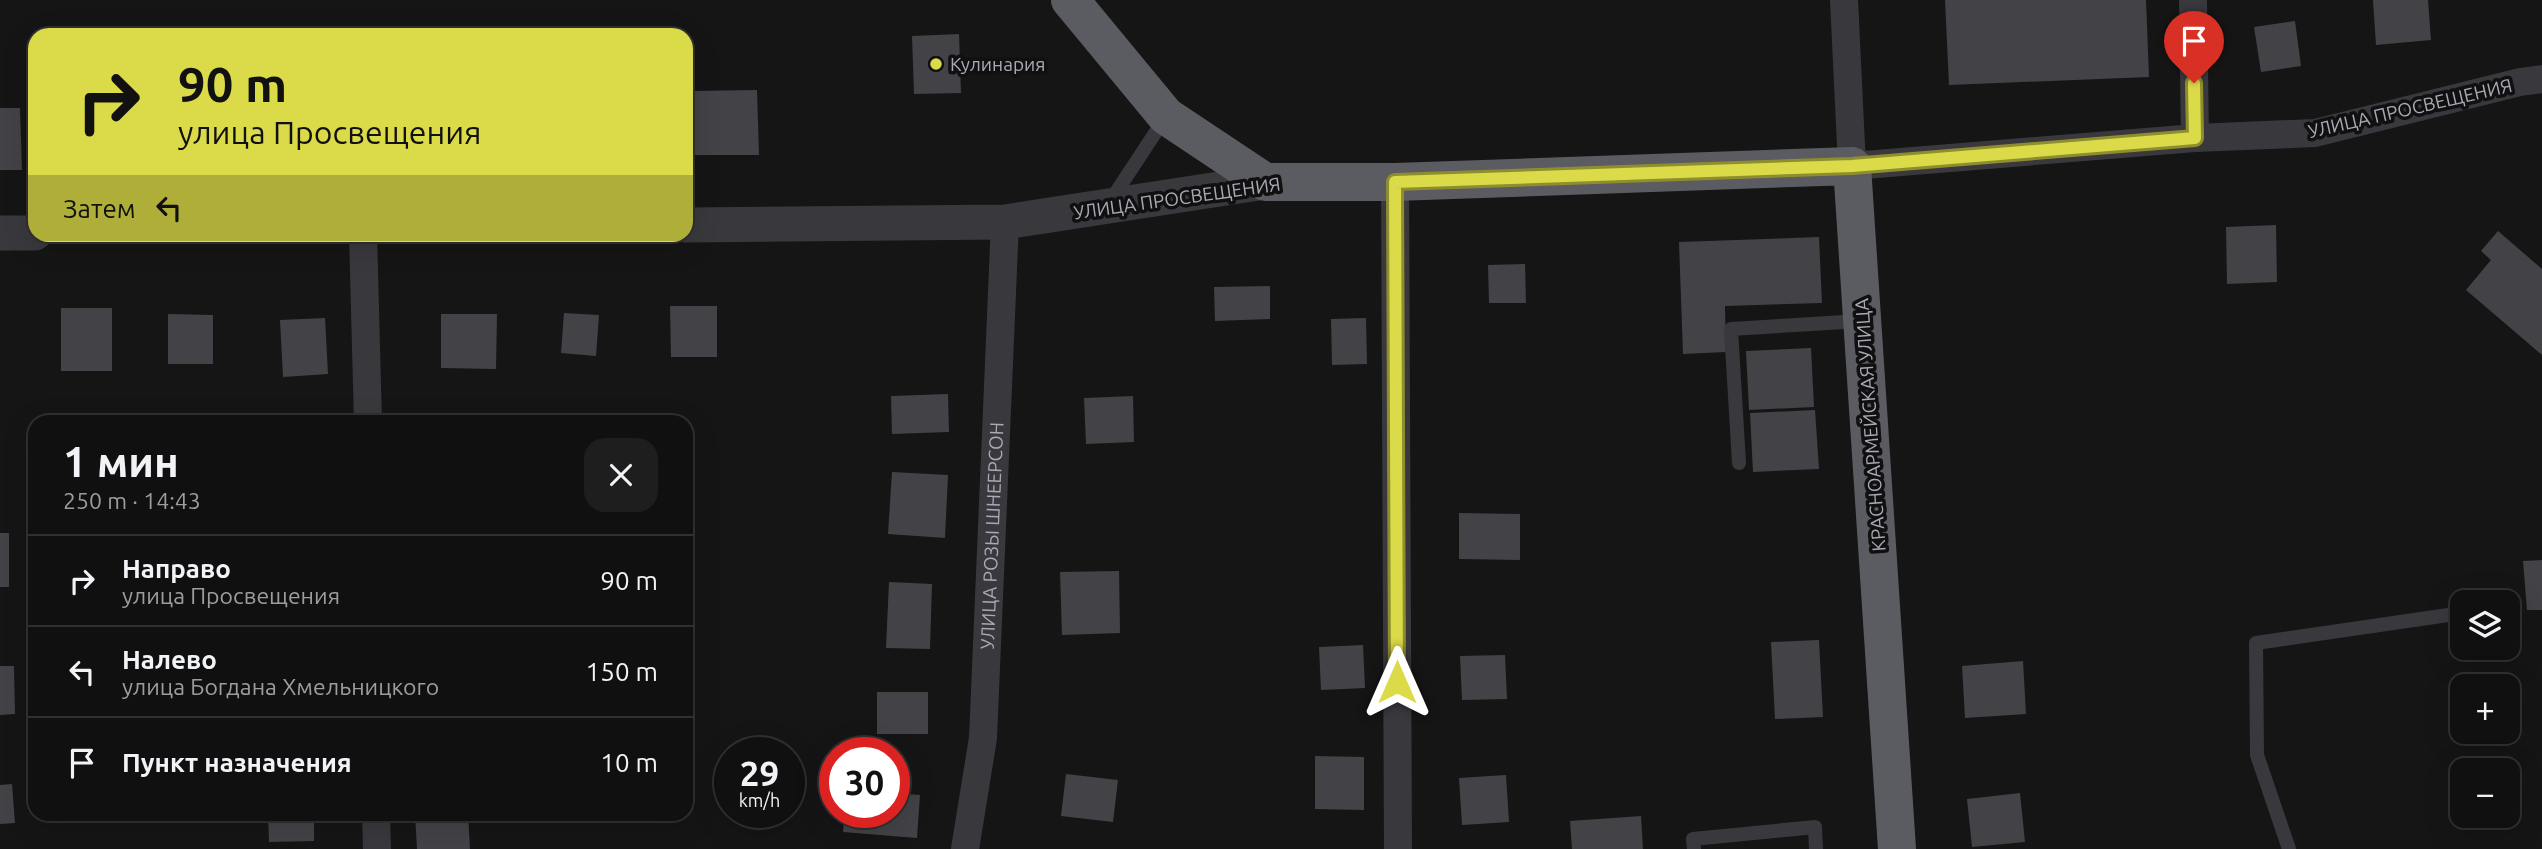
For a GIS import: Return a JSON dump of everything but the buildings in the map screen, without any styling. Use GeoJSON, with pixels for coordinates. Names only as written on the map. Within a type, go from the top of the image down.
{"type":"FeatureCollection","features":[{"type":"Feature","properties":{"kind":"highway"},"geometry":{"type":"LineString","coordinates":[[1070,0],[1166,116],[1265,183]]}},
{"type":"Feature","properties":{"kind":"highway","name":"УЛИЦА ПРОСВЕЩЕНИЯ"},"geometry":{"type":"LineString","coordinates":[[1265,183],[1395,182],[1852,166]]}},
{"type":"Feature","properties":{"kind":"highway","name":"КРАСНОАРМЕЙСКАЯ УЛИЦА"},"geometry":{"type":"LineString","coordinates":[[1852,166],[1897,849]]}},
{"type":"Feature","properties":{"kind":"street","name":"КРАСНОАРМЕЙСКАЯ УЛИЦА"},"geometry":{"type":"LineString","coordinates":[[1844,0],[1852,166]]}},
{"type":"Feature","properties":{"kind":"street"},"geometry":{"type":"LineString","coordinates":[[2193,0],[2195,138]]}},
{"type":"Feature","properties":{"kind":"street"},"geometry":{"type":"LineString","coordinates":[[2531,80],[2542,58]]}},
{"type":"Feature","properties":{"kind":"street","name":"УЛИЦА ПРОСВЕЩЕНИЯ"},"geometry":{"type":"LineString","coordinates":[[1852,166],[2195,138],[2315,133],[2531,80]]}},
{"type":"Feature","properties":{"kind":"street"},"geometry":{"type":"LineString","coordinates":[[1395,182],[1398,849]]}},
{"type":"Feature","properties":{"kind":"street","name":"УЛИЦА ПРОСВЕЩЕНИЯ"},"geometry":{"type":"LineString","coordinates":[[693,225],[1005,222],[1265,183]]}},
{"type":"Feature","properties":{"kind":"street","name":"УЛИЦА РОЗЫ ШНЕЕРСОН"},"geometry":{"type":"LineString","coordinates":[[965,849],[983,738],[1005,222]]}},
{"type":"Feature","properties":{"kind":"street"},"geometry":{"type":"LineString","coordinates":[[0,233],[28,233]]}},
{"type":"Feature","properties":{"kind":"street"},"geometry":{"type":"LineString","coordinates":[[363,242],[368,415]]}},
{"type":"Feature","properties":{"kind":"street"},"geometry":{"type":"LineString","coordinates":[[376,821],[377,849]]}},
{"type":"Feature","properties":{"kind":"lane"},"geometry":{"type":"LineString","coordinates":[[1106,207],[1166,116]]}},
{"type":"Feature","properties":{"kind":"lane"},"geometry":{"type":"LineString","coordinates":[[1739,463],[1731,329],[1863,321]]}},
{"type":"Feature","properties":{"kind":"lane"},"geometry":{"type":"LineString","coordinates":[[2289,849],[2257,755],[2256,643],[2450,615]]}},
{"type":"Feature","properties":{"kind":"lane"},"geometry":{"type":"LineString","coordinates":[[1694,849],[1693,839],[1815,827],[1816,849]]}},
{"type":"Feature","properties":{"kind":"place","name":"Кулинария"},"geometry":{"type":"Point","coordinates":[936,64]}},
{"type":"Feature","properties":{"kind":"route"},"geometry":{"type":"LineString","coordinates":[[1397,682],[1395,182],[1852,166],[2195,138],[2194,83]]}}]}
